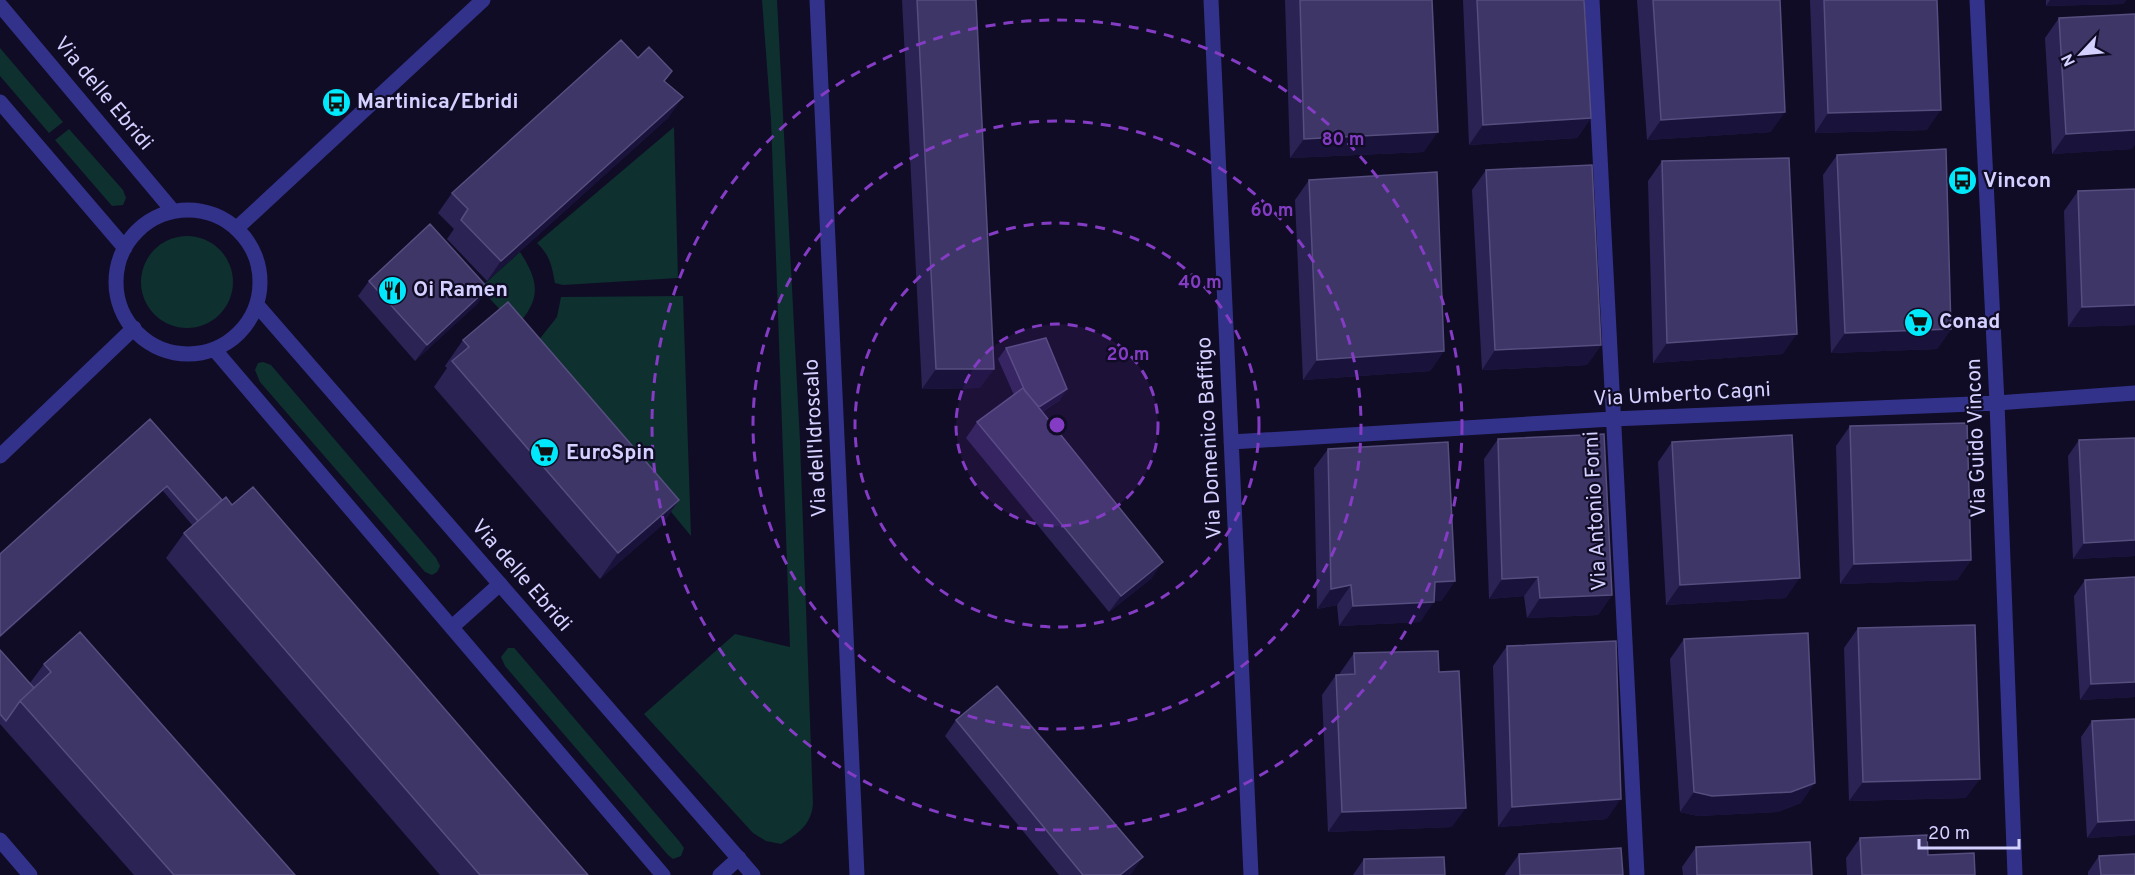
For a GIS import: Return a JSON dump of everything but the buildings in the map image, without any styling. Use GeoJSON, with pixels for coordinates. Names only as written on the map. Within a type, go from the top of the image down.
{"type":"FeatureCollection","features":[{"type":"Feature","properties":{"kind":"street"},"geometry":{"type":"LineString","coordinates":[[237,228],[483,0]]}},
{"type":"Feature","properties":{"kind":"street","name":"Via dell'Idroscalo"},"geometry":{"type":"LineString","coordinates":[[817,0],[857,875]]}},
{"type":"Feature","properties":{"kind":"street","name":"Via Domenico Baffigo"},"geometry":{"type":"LineString","coordinates":[[1211,0],[1251,875]]}},
{"type":"Feature","properties":{"kind":"street","name":"Via Antonio Forni"},"geometry":{"type":"LineString","coordinates":[[1592,0],[1637,875]]}},
{"type":"Feature","properties":{"kind":"street","name":"Via Guido Vincon"},"geometry":{"type":"LineString","coordinates":[[1977,0],[1997,403],[2015,875]]}},
{"type":"Feature","properties":{"kind":"street","name":"Via delle Ebridi"},"geometry":{"type":"LineString","coordinates":[[0,4],[174,211]]}},
{"type":"Feature","properties":{"kind":"street"},"geometry":{"type":"LineString","coordinates":[[0,102],[125,248]]}},
{"type":"Feature","properties":{"kind":"street"},"geometry":{"type":"LineString","coordinates":[[174,211],[207,212],[224,219],[237,228],[246,239],[258,264],[260,292],[250,320],[228,342],[214,349],[189,354],[165,350],[153,345],[134,328],[123,310],[117,290],[118,268],[125,248],[133,235],[158,216],[174,211]]}},
{"type":"Feature","properties":{"kind":"street","name":"Via delle Ebridi"},"geometry":{"type":"LineString","coordinates":[[257,305],[753,875]]}},
{"type":"Feature","properties":{"kind":"street"},"geometry":{"type":"LineString","coordinates":[[0,456],[134,328]]}},
{"type":"Feature","properties":{"kind":"street"},"geometry":{"type":"LineString","coordinates":[[214,349],[663,875]]}},
{"type":"Feature","properties":{"kind":"street","name":"Via Umberto Cagni"},"geometry":{"type":"LineString","coordinates":[[1231,442],[1612,419],[1997,403],[2135,393]]}},
{"type":"Feature","properties":{"kind":"street"},"geometry":{"type":"LineString","coordinates":[[452,627],[500,584]]}},
{"type":"Feature","properties":{"kind":"street"},"geometry":{"type":"LineString","coordinates":[[0,840],[30,875]]}},
{"type":"Feature","properties":{"kind":"street"},"geometry":{"type":"LineString","coordinates":[[720,875],[739,858]]}},
{"type":"Feature","properties":{"kind":"green space"},"geometry":{"type":"Polygon","coordinates":[[[762,0],[777,0],[800,441],[813,804],[810,818],[803,828],[781,844],[766,841],[753,833],[644,714],[735,634],[790,647],[771,120],[762,0]]]}},
{"type":"Feature","properties":{"kind":"green space"},"geometry":{"type":"Polygon","coordinates":[[[0,48],[63,122],[49,133],[0,76],[0,48]]]}},
{"type":"Feature","properties":{"kind":"green space"},"geometry":{"type":"Polygon","coordinates":[[[674,127],[678,278],[563,285],[555,283],[548,257],[537,243],[674,127]]]}},
{"type":"Feature","properties":{"kind":"green space"},"geometry":{"type":"Polygon","coordinates":[[[69,129],[123,190],[126,198],[123,205],[112,206],[55,140],[69,129]]]}},
{"type":"Feature","properties":{"kind":"green space"},"geometry":{"type":"Polygon","coordinates":[[[187,236],[205,240],[219,250],[229,264],[233,282],[229,300],[219,314],[205,324],[187,328],[169,324],[155,314],[145,300],[141,282],[145,264],[155,250],[169,240],[187,236]]]}},
{"type":"Feature","properties":{"kind":"green space"},"geometry":{"type":"Polygon","coordinates":[[[520,252],[531,273],[535,291],[530,308],[516,327],[480,288],[520,252]]]}},
{"type":"Feature","properties":{"kind":"green space"},"geometry":{"type":"Polygon","coordinates":[[[683,296],[691,536],[534,346],[557,317],[561,297],[683,296]]]}},
{"type":"Feature","properties":{"kind":"green space"},"geometry":{"type":"Polygon","coordinates":[[[258,363],[271,365],[436,558],[440,566],[437,572],[432,575],[425,572],[260,382],[255,370],[258,363]]]}},
{"type":"Feature","properties":{"kind":"green space"},"geometry":{"type":"Polygon","coordinates":[[[508,648],[516,650],[679,841],[684,848],[681,856],[673,859],[668,855],[505,666],[501,657],[508,648]]]}},
{"type":"Feature","properties":{"kind":"place","name":"Martinica/Ebridi"},"geometry":{"type":"Point","coordinates":[336,102]}},
{"type":"Feature","properties":{"kind":"place","name":"Vincon"},"geometry":{"type":"Point","coordinates":[1962,181]}},
{"type":"Feature","properties":{"kind":"place","name":"Oi Ramen"},"geometry":{"type":"Point","coordinates":[392,290]}},
{"type":"Feature","properties":{"kind":"place","name":"Conad"},"geometry":{"type":"Point","coordinates":[1918,322]}},
{"type":"Feature","properties":{"kind":"place","name":"EuroSpin"},"geometry":{"type":"Point","coordinates":[545,453]}}]}
